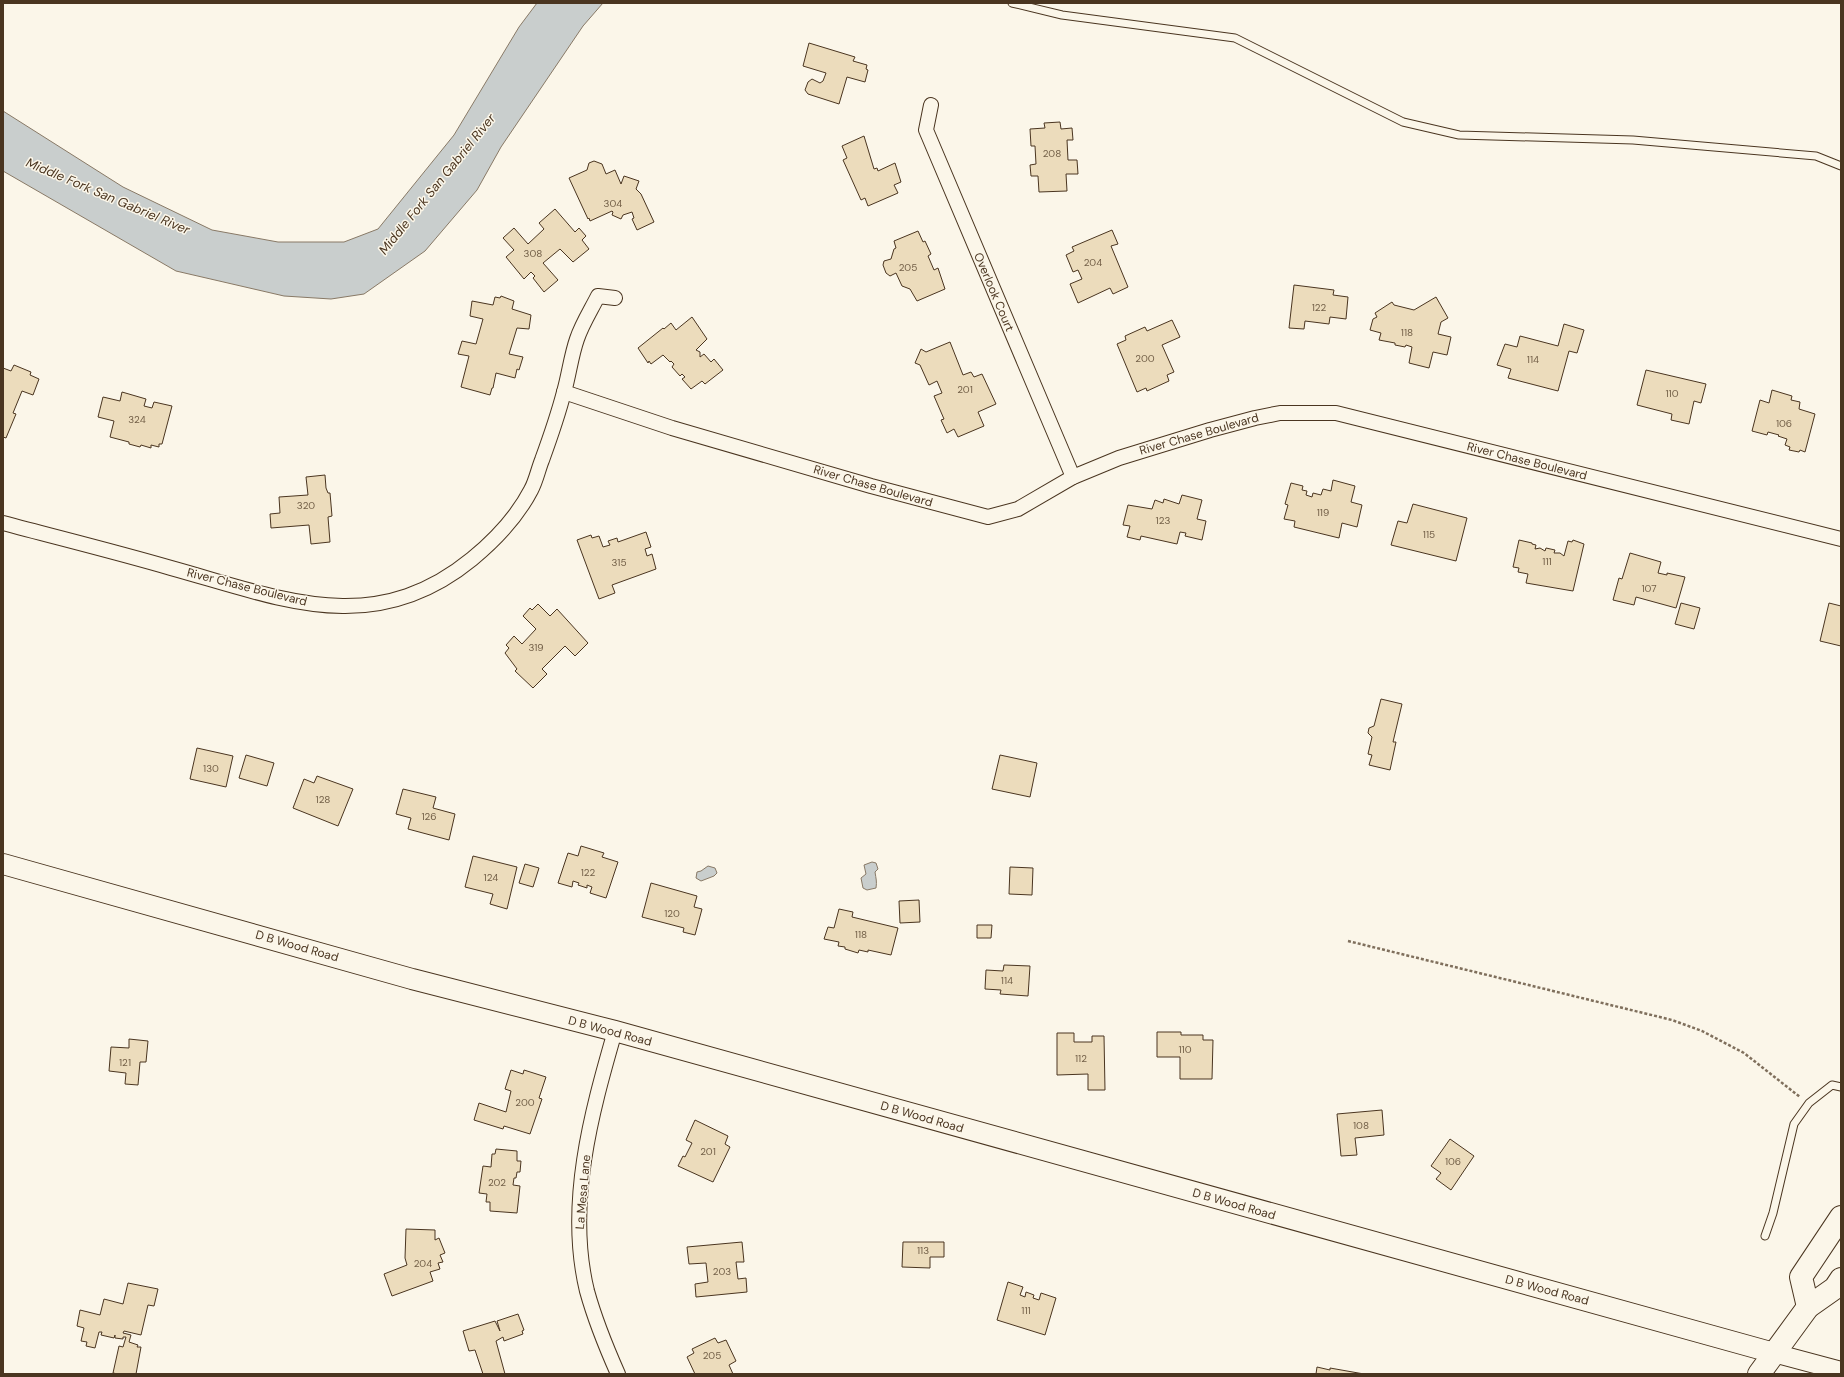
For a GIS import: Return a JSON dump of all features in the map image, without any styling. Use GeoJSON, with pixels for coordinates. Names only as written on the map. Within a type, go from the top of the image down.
{"type":"FeatureCollection","features":[{"type":"Feature","properties":{"kind":"main road","name":"D B Wood Road"},"geometry":{"type":"LineString","coordinates":[[3,864],[426,982],[615,1031],[1774,1353]]}},
{"type":"Feature","properties":{"kind":"main road"},"geometry":{"type":"LineString","coordinates":[[1808,1307],[1801,1277],[1841,1217]]}},
{"type":"Feature","properties":{"kind":"main road"},"geometry":{"type":"LineString","coordinates":[[1759,1374],[1808,1307],[1835,1288],[1841,1279]]}},
{"type":"Feature","properties":{"kind":"street","name":"Overlook Court"},"geometry":{"type":"LineString","coordinates":[[931,105],[926,130],[1072,476]]}},
{"type":"Feature","properties":{"kind":"street"},"geometry":{"type":"LineString","coordinates":[[564,392],[578,336],[598,296],[615,298]]}},
{"type":"Feature","properties":{"kind":"street","name":"River Chase Boulevard"},"geometry":{"type":"LineString","coordinates":[[3,523],[111,551],[271,596],[315,605],[348,606],[377,604],[402,598],[433,585],[460,569],[499,536],[531,490],[564,392],[672,428],[871,486],[955,509],[988,516],[1004,514],[1018,509],[1072,476],[1145,449],[1255,418],[1299,412],[1336,413],[1841,539]]}},
{"type":"Feature","properties":{"kind":"street","name":"La Mesa Lane"},"geometry":{"type":"LineString","coordinates":[[615,1031],[594,1108],[583,1169],[578,1219],[587,1290],[598,1327],[618,1374]]}},
{"type":"Feature","properties":{"kind":"street","name":"D B Wood Road"},"geometry":{"type":"LineString","coordinates":[[1774,1353],[1841,1372]]}},
{"type":"Feature","properties":{"kind":"lane"},"geometry":{"type":"LineString","coordinates":[[1012,3],[1062,15],[1235,38],[1403,122],[1459,135],[1633,140],[1816,156],[1841,166]]}},
{"type":"Feature","properties":{"kind":"lane"},"geometry":{"type":"LineString","coordinates":[[1765,1236],[1773,1212],[1794,1124],[1808,1104],[1832,1086],[1841,1087]]}},
{"type":"Feature","properties":{"kind":"path"},"geometry":{"type":"LineString","coordinates":[[1348,941],[1672,1020],[1702,1031],[1744,1053],[1808,1104]]}},
{"type":"Feature","properties":{"kind":"water","name":"Middle Fork San Gabriel River"},"geometry":{"type":"Polygon","coordinates":[[[537,3],[603,3],[583,26],[501,147],[477,190],[425,251],[364,294],[331,299],[284,296],[176,271],[3,171],[3,111],[123,187],[212,230],[278,242],[344,242],[378,229],[454,135],[519,27],[537,3]]]}},
{"type":"Feature","properties":{"kind":"water"},"geometry":{"type":"Polygon","coordinates":[[[872,862],[876,863],[878,869],[875,872],[876,888],[867,890],[863,888],[861,878],[866,874],[864,865],[872,862]]]}},
{"type":"Feature","properties":{"kind":"water"},"geometry":{"type":"Polygon","coordinates":[[[708,866],[715,868],[717,873],[714,876],[701,881],[696,878],[697,872],[708,866]]]}},
{"type":"Feature","properties":{"kind":"building"},"geometry":{"type":"Polygon","coordinates":[[[809,43],[855,57],[853,61],[867,65],[866,69],[868,70],[865,82],[847,77],[839,104],[808,94],[805,90],[808,82],[812,79],[820,83],[823,81],[826,73],[803,66],[809,43]]]}},
{"type":"Feature","properties":{"kind":"building"},"geometry":{"type":"Polygon","coordinates":[[[1060,122],[1061,129],[1072,128],[1073,140],[1067,140],[1068,160],[1077,160],[1078,174],[1066,174],[1067,191],[1039,192],[1038,176],[1031,176],[1030,165],[1036,164],[1035,146],[1031,146],[1030,129],[1045,128],[1044,123],[1060,122]]]}},
{"type":"Feature","properties":{"kind":"building"},"geometry":{"type":"Polygon","coordinates":[[[864,136],[874,169],[877,168],[878,171],[895,163],[901,182],[894,185],[898,193],[868,206],[865,198],[861,200],[843,160],[847,158],[842,146],[864,136]]]}},
{"type":"Feature","properties":{"kind":"building"},"geometry":{"type":"Polygon","coordinates":[[[594,161],[602,164],[606,174],[615,170],[621,184],[624,176],[639,181],[636,189],[641,194],[654,222],[637,230],[632,219],[634,218],[632,212],[623,215],[621,219],[612,215],[612,211],[590,221],[589,218],[588,219],[569,178],[587,170],[589,163],[594,161]]]}},
{"type":"Feature","properties":{"kind":"building"},"geometry":{"type":"Polygon","coordinates":[[[555,209],[575,232],[579,228],[586,236],[582,240],[589,249],[573,262],[560,249],[543,263],[558,280],[544,292],[533,278],[535,276],[531,272],[524,279],[506,257],[514,250],[503,238],[514,228],[528,244],[544,229],[539,223],[555,209]]]}},
{"type":"Feature","properties":{"kind":"building"},"geometry":{"type":"Polygon","coordinates":[[[1112,230],[1118,244],[1111,246],[1128,287],[1113,294],[1110,288],[1078,303],[1070,284],[1082,279],[1078,270],[1073,272],[1066,255],[1074,251],[1072,247],[1112,230]]]}},
{"type":"Feature","properties":{"kind":"building"},"geometry":{"type":"Polygon","coordinates":[[[918,231],[931,254],[928,256],[934,270],[938,268],[945,289],[917,301],[910,289],[902,286],[896,273],[890,276],[886,273],[883,265],[884,261],[891,259],[894,249],[896,248],[894,241],[918,231]]]}},
{"type":"Feature","properties":{"kind":"building"},"geometry":{"type":"Polygon","coordinates":[[[1294,285],[1334,290],[1333,295],[1348,297],[1346,319],[1330,317],[1329,324],[1305,321],[1304,329],[1289,328],[1294,285]]]}},
{"type":"Feature","properties":{"kind":"building"},"geometry":{"type":"Polygon","coordinates":[[[501,296],[514,301],[512,309],[531,315],[529,329],[517,328],[509,354],[523,357],[519,370],[517,369],[515,378],[496,373],[490,395],[461,387],[469,356],[458,354],[462,341],[476,344],[483,319],[470,316],[472,301],[493,305],[495,297],[500,298],[501,296]]]}},
{"type":"Feature","properties":{"kind":"building"},"geometry":{"type":"Polygon","coordinates":[[[1436,297],[1448,318],[1441,322],[1438,334],[1451,337],[1447,355],[1433,352],[1429,368],[1409,363],[1412,347],[1406,345],[1405,347],[1395,345],[1395,343],[1379,340],[1381,333],[1370,330],[1373,319],[1377,317],[1375,313],[1392,302],[1394,305],[1414,310],[1436,297]]]}},
{"type":"Feature","properties":{"kind":"building"},"geometry":{"type":"Polygon","coordinates":[[[692,317],[707,339],[696,350],[700,352],[700,357],[704,354],[711,362],[714,359],[723,370],[705,384],[702,381],[691,389],[682,379],[685,377],[682,374],[680,376],[672,367],[674,364],[671,361],[670,362],[663,355],[651,364],[649,361],[648,363],[638,348],[671,323],[676,330],[692,317]]]}},
{"type":"Feature","properties":{"kind":"building"},"geometry":{"type":"Polygon","coordinates":[[[1172,320],[1180,337],[1162,345],[1174,372],[1167,375],[1169,381],[1147,391],[1146,388],[1137,392],[1117,344],[1126,340],[1125,336],[1145,327],[1147,331],[1172,320]]]}},
{"type":"Feature","properties":{"kind":"building"},"geometry":{"type":"Polygon","coordinates":[[[1564,324],[1584,330],[1577,353],[1569,351],[1558,391],[1508,378],[1511,369],[1497,365],[1505,344],[1517,347],[1520,336],[1558,346],[1564,324]]]}},
{"type":"Feature","properties":{"kind":"building"},"geometry":{"type":"Polygon","coordinates":[[[950,342],[963,375],[971,372],[974,377],[982,374],[996,404],[978,412],[984,426],[958,437],[954,429],[947,433],[941,420],[944,419],[934,396],[942,393],[937,381],[929,385],[920,365],[915,363],[921,349],[926,352],[950,342]]]}},
{"type":"Feature","properties":{"kind":"building"},"geometry":{"type":"Polygon","coordinates":[[[14,365],[31,372],[30,375],[39,379],[33,395],[22,391],[13,413],[16,414],[6,438],[3,437],[3,368],[11,371],[14,365]]]}},
{"type":"Feature","properties":{"kind":"building"},"geometry":{"type":"Polygon","coordinates":[[[1646,370],[1706,384],[1701,403],[1694,401],[1689,424],[1671,420],[1672,414],[1637,405],[1646,370]]]}},
{"type":"Feature","properties":{"kind":"building"},"geometry":{"type":"Polygon","coordinates":[[[1772,390],[1792,396],[1791,400],[1800,402],[1799,409],[1815,414],[1805,452],[1800,450],[1799,452],[1789,450],[1790,447],[1785,445],[1787,439],[1778,436],[1779,435],[1768,432],[1767,435],[1752,431],[1760,400],[1769,403],[1772,390]]]}},
{"type":"Feature","properties":{"kind":"building"},"geometry":{"type":"Polygon","coordinates":[[[122,392],[146,399],[144,406],[152,408],[154,402],[172,406],[162,444],[159,444],[159,447],[151,445],[151,448],[141,445],[140,447],[129,444],[129,442],[110,437],[114,421],[98,417],[103,397],[120,401],[122,392]]]}},
{"type":"Feature","properties":{"kind":"building"},"geometry":{"type":"Polygon","coordinates":[[[325,475],[326,488],[328,493],[330,493],[332,516],[328,517],[330,542],[311,544],[309,525],[271,528],[270,514],[280,513],[279,497],[308,495],[306,477],[325,475]]]}},
{"type":"Feature","properties":{"kind":"building"},"geometry":{"type":"Polygon","coordinates":[[[1333,480],[1355,486],[1351,502],[1362,505],[1357,527],[1342,523],[1339,538],[1294,527],[1295,521],[1284,519],[1288,505],[1285,504],[1291,483],[1303,486],[1302,490],[1307,491],[1306,495],[1312,497],[1313,493],[1321,495],[1323,489],[1331,491],[1333,480]]]}},
{"type":"Feature","properties":{"kind":"building"},"geometry":{"type":"Polygon","coordinates":[[[1182,495],[1202,500],[1197,519],[1206,521],[1202,540],[1185,536],[1186,533],[1180,532],[1177,544],[1141,536],[1140,540],[1127,537],[1130,526],[1123,525],[1128,505],[1152,509],[1155,500],[1163,503],[1164,499],[1179,504],[1182,495]]]}},
{"type":"Feature","properties":{"kind":"building"},"geometry":{"type":"Polygon","coordinates":[[[1413,504],[1467,518],[1456,561],[1391,545],[1398,521],[1407,523],[1413,504]]]}},
{"type":"Feature","properties":{"kind":"building"},"geometry":{"type":"Polygon","coordinates":[[[646,532],[651,547],[645,549],[647,556],[652,554],[656,569],[612,585],[615,593],[599,599],[577,540],[591,535],[592,538],[599,536],[603,547],[610,545],[608,541],[617,538],[618,542],[646,532]]]}},
{"type":"Feature","properties":{"kind":"building"},"geometry":{"type":"Polygon","coordinates":[[[1519,540],[1536,545],[1535,549],[1540,548],[1545,551],[1546,548],[1555,550],[1554,553],[1560,553],[1564,556],[1568,541],[1572,542],[1573,540],[1584,544],[1573,591],[1526,583],[1528,574],[1518,572],[1519,568],[1513,567],[1519,540]]]}},
{"type":"Feature","properties":{"kind":"building"},"geometry":{"type":"Polygon","coordinates":[[[1630,553],[1661,562],[1658,573],[1667,575],[1667,573],[1685,577],[1676,608],[1636,597],[1634,605],[1613,600],[1619,578],[1622,579],[1630,553]]]}},
{"type":"Feature","properties":{"kind":"building"},"geometry":{"type":"Polygon","coordinates":[[[1681,603],[1700,608],[1694,629],[1675,624],[1681,603]]]}},
{"type":"Feature","properties":{"kind":"building"},"geometry":{"type":"Polygon","coordinates":[[[1829,603],[1841,606],[1841,646],[1820,641],[1829,603]]]}},
{"type":"Feature","properties":{"kind":"building"},"geometry":{"type":"Polygon","coordinates":[[[538,604],[550,616],[557,609],[588,643],[575,656],[565,646],[542,669],[547,674],[533,688],[515,671],[517,669],[505,653],[509,648],[506,645],[514,636],[522,644],[536,629],[523,616],[530,608],[532,610],[538,604]]]}},
{"type":"Feature","properties":{"kind":"building"},"geometry":{"type":"Polygon","coordinates":[[[1381,699],[1402,704],[1393,742],[1396,742],[1390,770],[1369,765],[1372,755],[1368,754],[1372,737],[1368,733],[1369,728],[1374,726],[1381,699]]]}},
{"type":"Feature","properties":{"kind":"building"},"geometry":{"type":"Polygon","coordinates":[[[197,748],[233,756],[226,787],[190,779],[197,748]]]}},
{"type":"Feature","properties":{"kind":"building"},"geometry":{"type":"Polygon","coordinates":[[[246,755],[274,763],[267,786],[239,778],[246,755]]]}},
{"type":"Feature","properties":{"kind":"building"},"geometry":{"type":"Polygon","coordinates":[[[1000,755],[1037,763],[1030,797],[992,789],[1000,755]]]}},
{"type":"Feature","properties":{"kind":"building"},"geometry":{"type":"Polygon","coordinates":[[[317,776],[353,789],[338,826],[293,808],[304,779],[314,783],[317,776]]]}},
{"type":"Feature","properties":{"kind":"building"},"geometry":{"type":"Polygon","coordinates":[[[403,789],[436,797],[433,808],[455,814],[449,840],[408,829],[411,818],[396,814],[403,789]]]}},
{"type":"Feature","properties":{"kind":"building"},"geometry":{"type":"Polygon","coordinates":[[[581,846],[604,853],[602,857],[618,862],[606,898],[590,893],[592,887],[587,885],[587,888],[578,885],[579,883],[573,881],[572,887],[558,883],[568,853],[578,856],[581,846]]]}},
{"type":"Feature","properties":{"kind":"building"},"geometry":{"type":"Polygon","coordinates":[[[473,856],[517,867],[507,909],[490,904],[493,894],[465,887],[473,856]]]}},
{"type":"Feature","properties":{"kind":"building"},"geometry":{"type":"Polygon","coordinates":[[[525,864],[539,868],[533,887],[519,883],[525,864]]]}},
{"type":"Feature","properties":{"kind":"building"},"geometry":{"type":"Polygon","coordinates":[[[1010,867],[1033,868],[1032,895],[1009,894],[1010,867]]]}},
{"type":"Feature","properties":{"kind":"building"},"geometry":{"type":"Polygon","coordinates":[[[651,883],[697,896],[694,907],[702,909],[695,935],[683,932],[684,928],[642,917],[651,883]]]}},
{"type":"Feature","properties":{"kind":"building"},"geometry":{"type":"Polygon","coordinates":[[[919,900],[920,922],[900,923],[899,901],[919,900]]]}},
{"type":"Feature","properties":{"kind":"building"},"geometry":{"type":"Polygon","coordinates":[[[839,909],[853,912],[852,917],[898,928],[891,955],[868,950],[868,952],[859,950],[858,953],[845,949],[845,947],[838,946],[839,942],[824,939],[828,927],[834,928],[839,909]]]}},
{"type":"Feature","properties":{"kind":"building"},"geometry":{"type":"Polygon","coordinates":[[[977,925],[992,925],[991,938],[977,938],[977,925]]]}},
{"type":"Feature","properties":{"kind":"building"},"geometry":{"type":"Polygon","coordinates":[[[1004,965],[1030,966],[1028,996],[1000,994],[1001,990],[985,989],[986,970],[1003,971],[1004,965]]]}},
{"type":"Feature","properties":{"kind":"building"},"geometry":{"type":"Polygon","coordinates":[[[1157,1032],[1181,1032],[1181,1035],[1203,1035],[1203,1040],[1213,1040],[1212,1079],[1180,1079],[1180,1057],[1157,1057],[1157,1032]]]}},
{"type":"Feature","properties":{"kind":"building"},"geometry":{"type":"Polygon","coordinates":[[[1057,1033],[1074,1033],[1074,1042],[1092,1042],[1092,1036],[1104,1036],[1105,1090],[1088,1090],[1088,1074],[1057,1075],[1057,1033]]]}},
{"type":"Feature","properties":{"kind":"building"},"geometry":{"type":"Polygon","coordinates":[[[129,1039],[148,1041],[146,1062],[140,1062],[138,1085],[125,1084],[126,1073],[109,1071],[111,1047],[129,1048],[129,1039]]]}},
{"type":"Feature","properties":{"kind":"building"},"geometry":{"type":"Polygon","coordinates":[[[511,1070],[523,1074],[524,1070],[546,1077],[539,1098],[542,1099],[530,1134],[504,1126],[503,1129],[474,1120],[479,1103],[506,1112],[511,1091],[505,1089],[511,1070]]]}},
{"type":"Feature","properties":{"kind":"building"},"geometry":{"type":"Polygon","coordinates":[[[1382,1110],[1384,1135],[1355,1138],[1357,1155],[1341,1156],[1337,1114],[1382,1110]]]}},
{"type":"Feature","properties":{"kind":"building"},"geometry":{"type":"Polygon","coordinates":[[[695,1120],[728,1136],[725,1144],[730,1147],[713,1182],[678,1166],[683,1156],[685,1157],[692,1143],[686,1140],[695,1120]]]}},
{"type":"Feature","properties":{"kind":"building"},"geometry":{"type":"Polygon","coordinates":[[[1450,1139],[1474,1156],[1451,1190],[1436,1179],[1441,1173],[1431,1166],[1450,1139]]]}},
{"type":"Feature","properties":{"kind":"building"},"geometry":{"type":"Polygon","coordinates":[[[496,1149],[517,1151],[517,1161],[521,1161],[520,1172],[517,1172],[513,1185],[520,1186],[517,1213],[490,1211],[490,1202],[486,1202],[487,1194],[479,1193],[483,1166],[491,1167],[492,1154],[495,1154],[496,1149]]]}},
{"type":"Feature","properties":{"kind":"building"},"geometry":{"type":"Polygon","coordinates":[[[406,1229],[435,1230],[435,1240],[439,1238],[445,1253],[440,1255],[443,1262],[438,1263],[440,1269],[430,1272],[433,1281],[392,1296],[384,1274],[407,1265],[405,1258],[406,1229]]]}},
{"type":"Feature","properties":{"kind":"building"},"geometry":{"type":"Polygon","coordinates":[[[742,1242],[744,1262],[736,1262],[738,1279],[746,1278],[747,1292],[696,1297],[695,1284],[708,1282],[706,1263],[689,1264],[687,1247],[742,1242]]]}},
{"type":"Feature","properties":{"kind":"building"},"geometry":{"type":"Polygon","coordinates":[[[903,1242],[944,1242],[944,1257],[930,1257],[930,1268],[902,1267],[903,1242]]]}},
{"type":"Feature","properties":{"kind":"building"},"geometry":{"type":"Polygon","coordinates":[[[1008,1282],[1023,1287],[1020,1295],[1025,1297],[1026,1292],[1034,1295],[1033,1298],[1039,1300],[1041,1293],[1056,1298],[1045,1335],[997,1320],[1008,1282]]]}},
{"type":"Feature","properties":{"kind":"building"},"geometry":{"type":"Polygon","coordinates":[[[128,1283],[158,1289],[154,1306],[148,1305],[141,1335],[124,1331],[123,1333],[131,1335],[129,1342],[138,1345],[137,1347],[141,1347],[136,1374],[118,1374],[113,1373],[119,1346],[123,1347],[126,1337],[123,1337],[123,1339],[115,1338],[115,1335],[114,1338],[101,1335],[102,1332],[99,1332],[95,1348],[86,1346],[87,1342],[81,1341],[84,1328],[77,1326],[80,1310],[100,1315],[104,1299],[123,1304],[128,1283]]]}},
{"type":"Feature","properties":{"kind":"building"},"geometry":{"type":"Polygon","coordinates":[[[518,1314],[524,1330],[522,1331],[523,1334],[504,1341],[503,1337],[496,1341],[505,1374],[483,1374],[475,1350],[469,1351],[463,1331],[495,1321],[500,1331],[497,1321],[518,1314]]]}},
{"type":"Feature","properties":{"kind":"building"},"geometry":{"type":"Polygon","coordinates":[[[715,1338],[718,1343],[726,1340],[736,1361],[729,1365],[733,1374],[695,1374],[687,1357],[694,1353],[692,1349],[715,1338]]]}},
{"type":"Feature","properties":{"kind":"building"},"geometry":{"type":"Polygon","coordinates":[[[1317,1367],[1330,1370],[1330,1368],[1364,1374],[1316,1374],[1317,1367]]]}}]}
